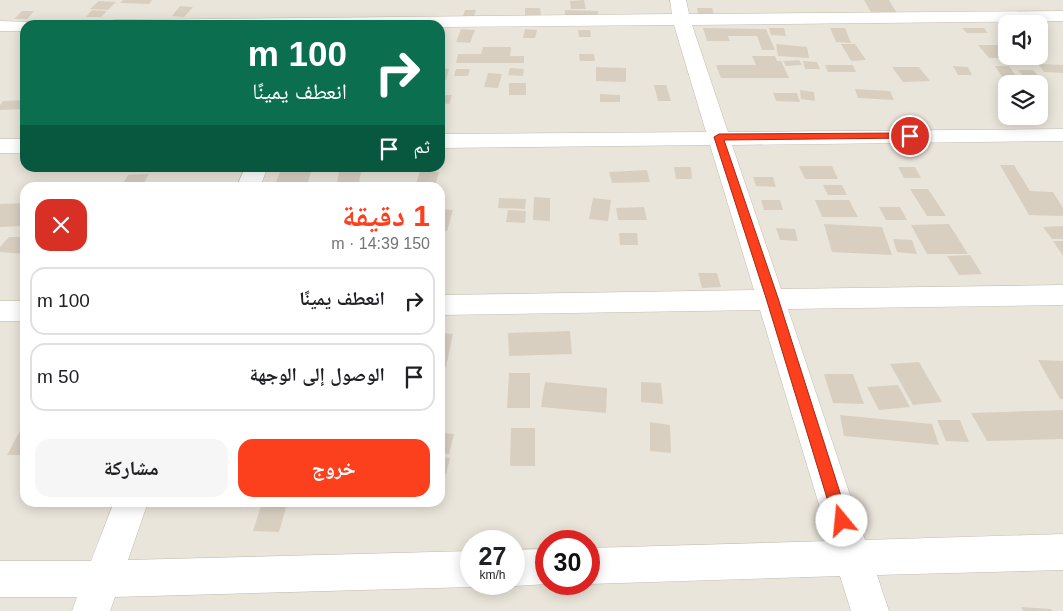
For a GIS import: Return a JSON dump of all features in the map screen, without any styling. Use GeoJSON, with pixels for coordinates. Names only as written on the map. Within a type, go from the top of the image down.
{"type":"FeatureCollection","features":[{"type":"Feature","properties":{"kind":"street"},"geometry":{"type":"LineString","coordinates":[[1034,0],[1060,19]]}},
{"type":"Feature","properties":{"kind":"street"},"geometry":{"type":"LineString","coordinates":[[280,20],[679,9],[1060,19]]}},
{"type":"Feature","properties":{"kind":"street"},"geometry":{"type":"LineString","coordinates":[[679,9],[870,611]]}},
{"type":"Feature","properties":{"kind":"street"},"geometry":{"type":"LineString","coordinates":[[0,26],[20,26]]}},
{"type":"Feature","properties":{"kind":"street"},"geometry":{"type":"LineString","coordinates":[[445,141],[1063,135]]}},
{"type":"Feature","properties":{"kind":"street"},"geometry":{"type":"LineString","coordinates":[[0,146],[20,146]]}},
{"type":"Feature","properties":{"kind":"street"},"geometry":{"type":"LineString","coordinates":[[445,304],[1063,295]]}},
{"type":"Feature","properties":{"kind":"street"},"geometry":{"type":"LineString","coordinates":[[0,311],[20,311]]}},
{"type":"Feature","properties":{"kind":"street"},"geometry":{"type":"LineString","coordinates":[[97,595],[129,507]]}},
{"type":"Feature","properties":{"kind":"street"},"geometry":{"type":"LineString","coordinates":[[600,566],[1063,552]]}},
{"type":"Feature","properties":{"kind":"street"},"geometry":{"type":"LineString","coordinates":[[0,578],[97,595],[460,570]]}},
{"type":"Feature","properties":{"kind":"shaded area"},"geometry":{"type":"Polygon","coordinates":[[[0,0],[1063,0],[1063,611],[0,611],[0,0]]]}},
{"type":"Feature","properties":{"kind":"building"},"geometry":{"type":"Polygon","coordinates":[[[123,0],[152,0],[149,4],[120,3],[123,0]]]}},
{"type":"Feature","properties":{"kind":"building"},"geometry":{"type":"Polygon","coordinates":[[[584,0],[586,9],[571,9],[570,1],[584,0]]]}},
{"type":"Feature","properties":{"kind":"building"},"geometry":{"type":"Polygon","coordinates":[[[864,0],[889,0],[897,13],[871,12],[864,0]]]}},
{"type":"Feature","properties":{"kind":"building"},"geometry":{"type":"Polygon","coordinates":[[[99,1],[116,2],[108,10],[90,9],[99,1]]]}},
{"type":"Feature","properties":{"kind":"building"},"geometry":{"type":"Polygon","coordinates":[[[180,6],[193,7],[184,17],[172,16],[180,6]]]}},
{"type":"Feature","properties":{"kind":"building"},"geometry":{"type":"Polygon","coordinates":[[[525,8],[540,8],[541,15],[525,16],[525,8]]]}},
{"type":"Feature","properties":{"kind":"building"},"geometry":{"type":"Polygon","coordinates":[[[697,8],[712,8],[714,14],[698,14],[697,8]]]}},
{"type":"Feature","properties":{"kind":"building"},"geometry":{"type":"Polygon","coordinates":[[[92,10],[107,11],[101,17],[86,17],[92,10]]]}},
{"type":"Feature","properties":{"kind":"building"},"geometry":{"type":"Polygon","coordinates":[[[465,10],[476,10],[474,16],[463,16],[465,10]]]}},
{"type":"Feature","properties":{"kind":"building"},"geometry":{"type":"Polygon","coordinates":[[[565,10],[598,11],[598,16],[565,15],[565,10]]]}},
{"type":"Feature","properties":{"kind":"building"},"geometry":{"type":"Polygon","coordinates":[[[22,11],[34,11],[27,19],[14,19],[22,11]]]}},
{"type":"Feature","properties":{"kind":"building"},"geometry":{"type":"Polygon","coordinates":[[[703,28],[766,29],[775,50],[762,50],[757,36],[728,36],[730,41],[707,41],[703,28]]]}},
{"type":"Feature","properties":{"kind":"building"},"geometry":{"type":"Polygon","coordinates":[[[769,28],[784,28],[786,36],[771,35],[769,28]]]}},
{"type":"Feature","properties":{"kind":"building"},"geometry":{"type":"Polygon","coordinates":[[[830,28],[845,28],[851,43],[836,42],[830,28]]]}},
{"type":"Feature","properties":{"kind":"building"},"geometry":{"type":"Polygon","coordinates":[[[962,28],[984,28],[988,33],[967,33],[962,28]]]}},
{"type":"Feature","properties":{"kind":"building"},"geometry":{"type":"Polygon","coordinates":[[[461,29],[475,30],[470,43],[456,42],[461,29]]]}},
{"type":"Feature","properties":{"kind":"building"},"geometry":{"type":"Polygon","coordinates":[[[525,29],[537,30],[535,38],[523,38],[525,29]]]}},
{"type":"Feature","properties":{"kind":"building"},"geometry":{"type":"Polygon","coordinates":[[[578,30],[590,30],[591,37],[579,37],[578,30]]]}},
{"type":"Feature","properties":{"kind":"building"},"geometry":{"type":"Polygon","coordinates":[[[776,44],[807,47],[809,58],[778,56],[776,44]]]}},
{"type":"Feature","properties":{"kind":"building"},"geometry":{"type":"Polygon","coordinates":[[[841,44],[855,44],[866,60],[851,61],[841,44]]]}},
{"type":"Feature","properties":{"kind":"building"},"geometry":{"type":"Polygon","coordinates":[[[978,45],[998,45],[998,58],[989,58],[978,45]]]}},
{"type":"Feature","properties":{"kind":"building"},"geometry":{"type":"Polygon","coordinates":[[[483,47],[511,47],[510,56],[524,56],[524,63],[456,63],[458,54],[481,54],[483,47]]]}},
{"type":"Feature","properties":{"kind":"building"},"geometry":{"type":"Polygon","coordinates":[[[579,54],[594,54],[595,61],[580,61],[579,54]]]}},
{"type":"Feature","properties":{"kind":"building"},"geometry":{"type":"Polygon","coordinates":[[[752,56],[775,56],[777,61],[781,61],[789,78],[721,78],[716,65],[756,65],[752,56]]]}},
{"type":"Feature","properties":{"kind":"building"},"geometry":{"type":"Polygon","coordinates":[[[799,60],[802,65],[786,66],[783,61],[799,60]]]}},
{"type":"Feature","properties":{"kind":"building"},"geometry":{"type":"Polygon","coordinates":[[[803,61],[817,62],[820,69],[805,69],[803,61]]]}},
{"type":"Feature","properties":{"kind":"building"},"geometry":{"type":"Polygon","coordinates":[[[825,65],[853,65],[856,72],[828,72],[825,65]]]}},
{"type":"Feature","properties":{"kind":"building"},"geometry":{"type":"Polygon","coordinates":[[[1039,65],[1063,65],[1063,73],[1044,72],[1039,65]]]}},
{"type":"Feature","properties":{"kind":"building"},"geometry":{"type":"Polygon","coordinates":[[[953,66],[968,67],[972,75],[958,75],[953,66]]]}},
{"type":"Feature","properties":{"kind":"building"},"geometry":{"type":"Polygon","coordinates":[[[995,66],[1009,66],[1015,75],[1001,75],[995,66]]]}},
{"type":"Feature","properties":{"kind":"building"},"geometry":{"type":"Polygon","coordinates":[[[596,67],[626,68],[626,82],[596,81],[596,67]]]}},
{"type":"Feature","properties":{"kind":"building"},"geometry":{"type":"Polygon","coordinates":[[[892,67],[919,67],[930,81],[903,82],[892,67]]]}},
{"type":"Feature","properties":{"kind":"building"},"geometry":{"type":"Polygon","coordinates":[[[510,68],[524,69],[523,76],[508,75],[510,68]]]}},
{"type":"Feature","properties":{"kind":"building"},"geometry":{"type":"Polygon","coordinates":[[[445,69],[449,69],[445,80],[445,69]]]}},
{"type":"Feature","properties":{"kind":"building"},"geometry":{"type":"Polygon","coordinates":[[[456,69],[470,69],[468,76],[454,76],[456,69]]]}},
{"type":"Feature","properties":{"kind":"building"},"geometry":{"type":"Polygon","coordinates":[[[1018,70],[1033,70],[1037,75],[1022,75],[1018,70]]]}},
{"type":"Feature","properties":{"kind":"building"},"geometry":{"type":"Polygon","coordinates":[[[488,73],[502,74],[498,88],[484,87],[488,73]]]}},
{"type":"Feature","properties":{"kind":"building"},"geometry":{"type":"Polygon","coordinates":[[[509,83],[526,83],[526,95],[509,95],[509,83]]]}},
{"type":"Feature","properties":{"kind":"building"},"geometry":{"type":"Polygon","coordinates":[[[654,85],[666,85],[671,101],[658,101],[654,85]]]}},
{"type":"Feature","properties":{"kind":"building"},"geometry":{"type":"Polygon","coordinates":[[[855,89],[890,91],[894,100],[858,98],[855,89]]]}},
{"type":"Feature","properties":{"kind":"building"},"geometry":{"type":"Polygon","coordinates":[[[800,90],[814,92],[815,101],[801,99],[800,90]]]}},
{"type":"Feature","properties":{"kind":"building"},"geometry":{"type":"Polygon","coordinates":[[[773,93],[797,93],[800,102],[776,101],[773,93]]]}},
{"type":"Feature","properties":{"kind":"building"},"geometry":{"type":"Polygon","coordinates":[[[600,94],[620,95],[620,102],[600,102],[600,94]]]}},
{"type":"Feature","properties":{"kind":"building"},"geometry":{"type":"Polygon","coordinates":[[[445,95],[452,95],[449,104],[445,104],[445,95]]]}},
{"type":"Feature","properties":{"kind":"building"},"geometry":{"type":"Polygon","coordinates":[[[20,100],[20,109],[0,110],[0,105],[3,101],[20,100]]]}},
{"type":"Feature","properties":{"kind":"building"},"geometry":{"type":"Polygon","coordinates":[[[1000,165],[1014,165],[1030,191],[1053,192],[1063,208],[1063,216],[1029,215],[1000,165]]]}},
{"type":"Feature","properties":{"kind":"building"},"geometry":{"type":"Polygon","coordinates":[[[799,166],[832,166],[838,179],[805,179],[799,166]]]}},
{"type":"Feature","properties":{"kind":"building"},"geometry":{"type":"Polygon","coordinates":[[[674,167],[691,167],[692,179],[676,179],[674,167]]]}},
{"type":"Feature","properties":{"kind":"building"},"geometry":{"type":"Polygon","coordinates":[[[898,167],[915,167],[921,178],[904,178],[898,167]]]}},
{"type":"Feature","properties":{"kind":"building"},"geometry":{"type":"Polygon","coordinates":[[[647,170],[650,182],[612,183],[609,172],[647,170]]]}},
{"type":"Feature","properties":{"kind":"building"},"geometry":{"type":"Polygon","coordinates":[[[280,172],[311,172],[308,182],[276,182],[280,172]]]}},
{"type":"Feature","properties":{"kind":"building"},"geometry":{"type":"Polygon","coordinates":[[[339,172],[361,172],[359,182],[337,182],[339,172]]]}},
{"type":"Feature","properties":{"kind":"building"},"geometry":{"type":"Polygon","coordinates":[[[420,172],[439,172],[436,182],[417,182],[420,172]]]}},
{"type":"Feature","properties":{"kind":"building"},"geometry":{"type":"Polygon","coordinates":[[[149,174],[144,182],[124,182],[128,175],[149,174]]]}},
{"type":"Feature","properties":{"kind":"building"},"geometry":{"type":"Polygon","coordinates":[[[753,177],[773,177],[776,187],[756,186],[753,177]]]}},
{"type":"Feature","properties":{"kind":"building"},"geometry":{"type":"Polygon","coordinates":[[[823,185],[842,185],[847,195],[828,195],[823,185]]]}},
{"type":"Feature","properties":{"kind":"building"},"geometry":{"type":"Polygon","coordinates":[[[910,189],[928,189],[946,216],[927,216],[910,189]]]}},
{"type":"Feature","properties":{"kind":"building"},"geometry":{"type":"Polygon","coordinates":[[[534,197],[550,198],[550,221],[533,220],[534,197]]]}},
{"type":"Feature","properties":{"kind":"building"},"geometry":{"type":"Polygon","coordinates":[[[499,198],[526,199],[525,209],[498,208],[499,198]]]}},
{"type":"Feature","properties":{"kind":"building"},"geometry":{"type":"Polygon","coordinates":[[[593,198],[611,200],[608,221],[589,219],[593,198]]]}},
{"type":"Feature","properties":{"kind":"building"},"geometry":{"type":"Polygon","coordinates":[[[761,200],[780,200],[783,210],[764,210],[761,200]]]}},
{"type":"Feature","properties":{"kind":"building"},"geometry":{"type":"Polygon","coordinates":[[[815,200],[849,200],[858,217],[822,217],[815,200]]]}},
{"type":"Feature","properties":{"kind":"building"},"geometry":{"type":"Polygon","coordinates":[[[20,203],[20,226],[0,227],[0,204],[20,203]]]}},
{"type":"Feature","properties":{"kind":"building"},"geometry":{"type":"Polygon","coordinates":[[[644,207],[647,220],[618,220],[616,208],[644,207]]]}},
{"type":"Feature","properties":{"kind":"building"},"geometry":{"type":"Polygon","coordinates":[[[879,207],[900,207],[907,220],[886,220],[879,207]]]}},
{"type":"Feature","properties":{"kind":"building"},"geometry":{"type":"Polygon","coordinates":[[[445,209],[453,210],[447,231],[445,231],[445,209]]]}},
{"type":"Feature","properties":{"kind":"building"},"geometry":{"type":"Polygon","coordinates":[[[508,210],[526,211],[525,223],[506,222],[508,210]]]}},
{"type":"Feature","properties":{"kind":"building"},"geometry":{"type":"Polygon","coordinates":[[[824,224],[882,227],[892,255],[832,252],[824,224]]]}},
{"type":"Feature","properties":{"kind":"building"},"geometry":{"type":"Polygon","coordinates":[[[949,224],[968,254],[927,254],[911,225],[949,224]]]}},
{"type":"Feature","properties":{"kind":"building"},"geometry":{"type":"Polygon","coordinates":[[[1063,226],[1063,239],[1052,239],[1043,227],[1063,226]]]}},
{"type":"Feature","properties":{"kind":"building"},"geometry":{"type":"Polygon","coordinates":[[[776,228],[795,229],[798,241],[780,240],[776,228]]]}},
{"type":"Feature","properties":{"kind":"building"},"geometry":{"type":"Polygon","coordinates":[[[619,233],[637,233],[638,245],[620,245],[619,233]]]}},
{"type":"Feature","properties":{"kind":"building"},"geometry":{"type":"Polygon","coordinates":[[[9,237],[20,237],[20,254],[0,252],[0,247],[9,237]]]}},
{"type":"Feature","properties":{"kind":"building"},"geometry":{"type":"Polygon","coordinates":[[[893,239],[912,240],[917,254],[897,252],[893,239]]]}},
{"type":"Feature","properties":{"kind":"building"},"geometry":{"type":"Polygon","coordinates":[[[1053,241],[1063,241],[1063,256],[1053,241]]]}},
{"type":"Feature","properties":{"kind":"building"},"geometry":{"type":"Polygon","coordinates":[[[970,255],[982,274],[959,275],[947,256],[970,255]]]}},
{"type":"Feature","properties":{"kind":"building"},"geometry":{"type":"Polygon","coordinates":[[[698,273],[717,273],[721,287],[702,288],[698,273]]]}},
{"type":"Feature","properties":{"kind":"building"},"geometry":{"type":"Polygon","coordinates":[[[570,331],[572,354],[509,356],[508,333],[570,331]]]}},
{"type":"Feature","properties":{"kind":"building"},"geometry":{"type":"Polygon","coordinates":[[[445,333],[453,334],[446,367],[445,333]]]}},
{"type":"Feature","properties":{"kind":"building"},"geometry":{"type":"Polygon","coordinates":[[[1038,360],[1063,361],[1063,399],[1060,399],[1038,360]]]}},
{"type":"Feature","properties":{"kind":"building"},"geometry":{"type":"Polygon","coordinates":[[[919,362],[942,402],[913,405],[890,364],[919,362]]]}},
{"type":"Feature","properties":{"kind":"building"},"geometry":{"type":"Polygon","coordinates":[[[509,373],[530,373],[530,408],[507,408],[509,373]]]}},
{"type":"Feature","properties":{"kind":"building"},"geometry":{"type":"Polygon","coordinates":[[[824,374],[853,374],[864,404],[833,403],[824,374]]]}},
{"type":"Feature","properties":{"kind":"building"},"geometry":{"type":"Polygon","coordinates":[[[545,382],[607,388],[606,413],[541,407],[545,382]]]}},
{"type":"Feature","properties":{"kind":"building"},"geometry":{"type":"Polygon","coordinates":[[[641,382],[661,383],[663,404],[641,402],[641,382]]]}},
{"type":"Feature","properties":{"kind":"building"},"geometry":{"type":"Polygon","coordinates":[[[898,385],[910,407],[879,410],[867,387],[898,385]]]}},
{"type":"Feature","properties":{"kind":"building"},"geometry":{"type":"Polygon","coordinates":[[[1063,410],[1063,439],[987,441],[971,413],[1063,410]]]}},
{"type":"Feature","properties":{"kind":"building"},"geometry":{"type":"Polygon","coordinates":[[[840,415],[932,424],[939,445],[844,436],[840,415]]]}},
{"type":"Feature","properties":{"kind":"building"},"geometry":{"type":"Polygon","coordinates":[[[937,420],[960,420],[969,442],[946,441],[937,420]]]}},
{"type":"Feature","properties":{"kind":"building"},"geometry":{"type":"Polygon","coordinates":[[[650,422],[670,425],[671,453],[650,451],[650,422]]]}},
{"type":"Feature","properties":{"kind":"building"},"geometry":{"type":"Polygon","coordinates":[[[511,428],[535,428],[535,466],[510,466],[511,428]]]}},
{"type":"Feature","properties":{"kind":"building"},"geometry":{"type":"Polygon","coordinates":[[[20,431],[20,455],[7,455],[20,431]]]}},
{"type":"Feature","properties":{"kind":"building"},"geometry":{"type":"Polygon","coordinates":[[[445,433],[454,434],[449,454],[445,454],[445,433]]]}},
{"type":"Feature","properties":{"kind":"building"},"geometry":{"type":"Polygon","coordinates":[[[445,458],[450,458],[445,474],[445,458]]]}},
{"type":"Feature","properties":{"kind":"building"},"geometry":{"type":"Polygon","coordinates":[[[261,507],[286,507],[279,532],[253,531],[261,507]]]}},
{"type":"Feature","properties":{"kind":"building"},"geometry":{"type":"Polygon","coordinates":[[[1021,607],[1051,609],[1052,611],[1023,611],[1021,607]]]}},
{"type":"Feature","properties":{"kind":"route"},"geometry":{"type":"LineString","coordinates":[[842,521],[719,137],[910,136]]}}]}
